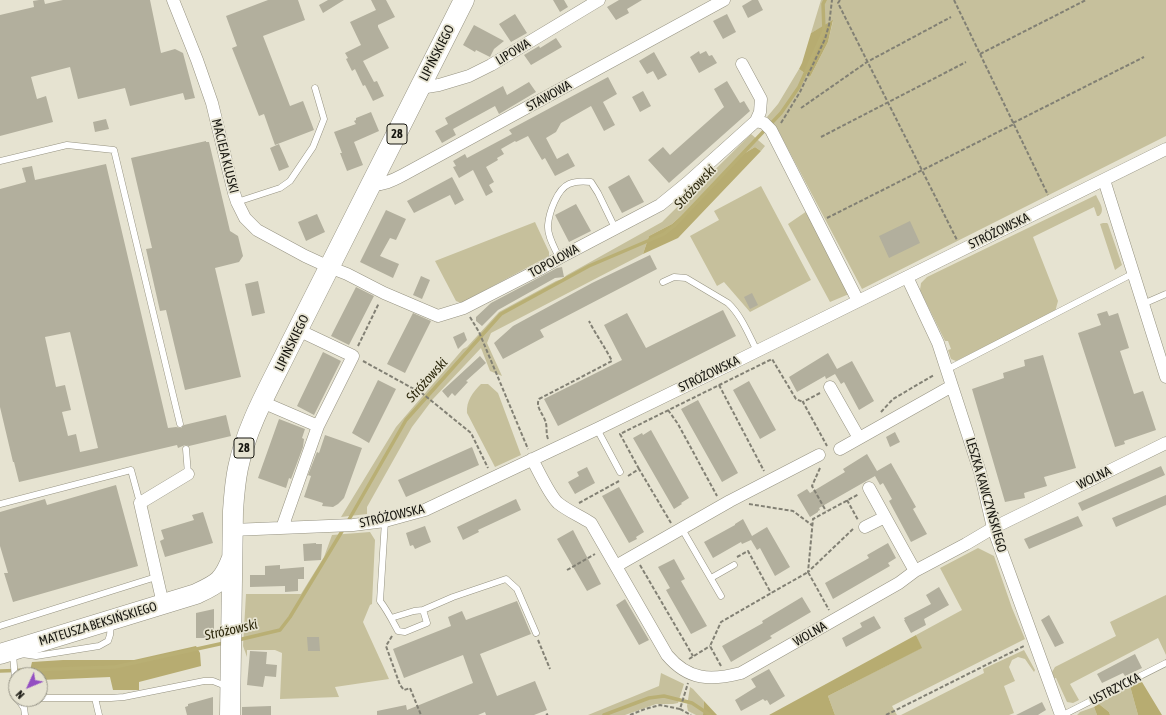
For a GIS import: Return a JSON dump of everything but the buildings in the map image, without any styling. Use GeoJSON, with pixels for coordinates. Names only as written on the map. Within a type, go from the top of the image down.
{"type":"FeatureCollection","features":[{"type":"Feature","properties":{"kind":"main road","name":"LIPIŃSKIEGO"},"geometry":{"type":"LineString","coordinates":[[230,715],[232,530],[234,490],[238,467],[248,435],[262,402],[329,267],[464,0]]}},
{"type":"Feature","properties":{"kind":"main road","name":"MATEUSZA BEKSIŃSKIEGO"},"geometry":{"type":"LineString","coordinates":[[9,656],[111,620],[196,594],[217,584],[228,570],[232,557]]}},
{"type":"Feature","properties":{"kind":"main road","name":"MATEUSZA BEKSIŃSKIEGO"},"geometry":{"type":"LineString","coordinates":[[196,594],[211,593],[222,599],[232,623]]}},
{"type":"Feature","properties":{"kind":"street","name":"MACIEJA KLUSKI"},"geometry":{"type":"LineString","coordinates":[[173,0],[212,103],[237,202],[245,218],[257,230],[329,267]]}},
{"type":"Feature","properties":{"kind":"street","name":"LIPOWA"},"geometry":{"type":"LineString","coordinates":[[420,88],[439,85],[469,76],[491,65],[599,0]]}},
{"type":"Feature","properties":{"kind":"street","name":"STAWOWA"},"geometry":{"type":"LineString","coordinates":[[370,186],[389,183],[403,176],[724,0]]}},
{"type":"Feature","properties":{"kind":"street"},"geometry":{"type":"LineString","coordinates":[[742,64],[761,99],[760,112],[766,127],[858,301]]}},
{"type":"Feature","properties":{"kind":"street","name":"TOPOLOWA"},"geometry":{"type":"LineString","coordinates":[[329,267],[438,316],[464,308],[660,205],[766,127]]}},
{"type":"Feature","properties":{"kind":"street","name":"STRÓŻOWSKA"},"geometry":{"type":"LineString","coordinates":[[232,530],[353,525],[385,521],[425,510],[757,351],[1166,149]]}},
{"type":"Feature","properties":{"kind":"street"},"geometry":{"type":"LineString","coordinates":[[1104,180],[1166,377]]}},
{"type":"Feature","properties":{"kind":"street","name":"LESZKA KAWCZYŃSKIEGO"},"geometry":{"type":"LineString","coordinates":[[907,277],[938,343],[948,369],[952,386],[980,472],[993,528],[1062,715]]}},
{"type":"Feature","properties":{"kind":"street"},"geometry":{"type":"LineString","coordinates":[[282,528],[318,426],[353,356],[298,330]]}},
{"type":"Feature","properties":{"kind":"street"},"geometry":{"type":"LineString","coordinates":[[840,449],[952,386]]}},
{"type":"Feature","properties":{"kind":"street"},"geometry":{"type":"LineString","coordinates":[[830,387],[859,438]]}},
{"type":"Feature","properties":{"kind":"street"},"geometry":{"type":"LineString","coordinates":[[262,402],[318,426]]}},
{"type":"Feature","properties":{"kind":"street","name":"WOLNA"},"geometry":{"type":"LineString","coordinates":[[532,459],[557,502],[567,510],[577,514],[591,523],[673,663],[690,674],[708,678],[741,673],[899,583],[915,571],[993,528],[1166,443]]}},
{"type":"Feature","properties":{"kind":"street"},"geometry":{"type":"LineString","coordinates":[[616,566],[726,503],[819,455]]}},
{"type":"Feature","properties":{"kind":"street"},"geometry":{"type":"LineString","coordinates":[[163,604],[140,503],[188,474]]}},
{"type":"Feature","properties":{"kind":"street"},"geometry":{"type":"LineString","coordinates":[[869,488],[915,571]]}},
{"type":"Feature","properties":{"kind":"street"},"geometry":{"type":"LineString","coordinates":[[860,526],[885,517]]}},
{"type":"Feature","properties":{"kind":"lane"},"geometry":{"type":"LineString","coordinates":[[237,202],[280,188],[290,181],[313,147],[324,119],[315,88]]}},
{"type":"Feature","properties":{"kind":"lane"},"geometry":{"type":"LineString","coordinates":[[0,161],[67,145],[114,150],[180,424]]}},
{"type":"Feature","properties":{"kind":"lane"},"geometry":{"type":"LineString","coordinates":[[559,258],[550,236],[548,225],[552,208],[559,193],[568,184],[583,181],[591,182],[615,228]]}},
{"type":"Feature","properties":{"kind":"lane"},"geometry":{"type":"LineString","coordinates":[[948,369],[1134,273]]}},
{"type":"Feature","properties":{"kind":"lane"},"geometry":{"type":"LineString","coordinates":[[663,282],[672,278],[686,278],[728,303],[738,315],[757,351]]}},
{"type":"Feature","properties":{"kind":"lane"},"geometry":{"type":"LineString","coordinates":[[1144,304],[1166,294]]}},
{"type":"Feature","properties":{"kind":"lane"},"geometry":{"type":"LineString","coordinates":[[596,429],[620,472]]}},
{"type":"Feature","properties":{"kind":"lane"},"geometry":{"type":"LineString","coordinates":[[186,449],[188,474]]}},
{"type":"Feature","properties":{"kind":"lane"},"geometry":{"type":"LineString","coordinates":[[0,504],[131,470],[140,503]]}},
{"type":"Feature","properties":{"kind":"lane"},"geometry":{"type":"LineString","coordinates":[[385,521],[380,600],[389,612],[398,631],[406,632],[427,623],[423,610]]}},
{"type":"Feature","properties":{"kind":"lane"},"geometry":{"type":"LineString","coordinates":[[679,530],[712,578],[721,596]]}},
{"type":"Feature","properties":{"kind":"lane"},"geometry":{"type":"LineString","coordinates":[[712,578],[734,565]]}},
{"type":"Feature","properties":{"kind":"lane"},"geometry":{"type":"LineString","coordinates":[[0,626],[156,577]]}},
{"type":"Feature","properties":{"kind":"lane"},"geometry":{"type":"LineString","coordinates":[[391,618],[414,611],[423,610],[453,597],[506,579],[517,589],[536,633]]}},
{"type":"Feature","properties":{"kind":"lane"},"geometry":{"type":"LineString","coordinates":[[9,656],[12,667]]}},
{"type":"Feature","properties":{"kind":"lane","name":"USTRZYCKA"},"geometry":{"type":"LineString","coordinates":[[1062,715],[1166,663]]}},
{"type":"Feature","properties":{"kind":"lane"},"geometry":{"type":"LineString","coordinates":[[48,698],[124,697],[204,681],[213,681],[230,687]]}},
{"type":"Feature","properties":{"kind":"lane"},"geometry":{"type":"LineString","coordinates":[[95,698],[99,715]]}},
{"type":"Feature","properties":{"kind":"path"},"geometry":{"type":"LineString","coordinates":[[766,127],[800,92],[825,39],[830,24],[832,0]]}},
{"type":"Feature","properties":{"kind":"path"},"geometry":{"type":"LineString","coordinates":[[840,0],[838,3],[962,250]]}},
{"type":"Feature","properties":{"kind":"path"},"geometry":{"type":"LineString","coordinates":[[954,0],[1052,205]]}},
{"type":"Feature","properties":{"kind":"path"},"geometry":{"type":"LineString","coordinates":[[980,54],[1086,0]]}},
{"type":"Feature","properties":{"kind":"path"},"geometry":{"type":"LineString","coordinates":[[801,108],[867,62],[951,17]]}},
{"type":"Feature","properties":{"kind":"path"},"geometry":{"type":"LineString","coordinates":[[827,218],[1144,57]]}},
{"type":"Feature","properties":{"kind":"path"},"geometry":{"type":"LineString","coordinates":[[821,137],[966,62]]}},
{"type":"Feature","properties":{"kind":"path"},"geometry":{"type":"LineString","coordinates":[[384,293],[353,356],[423,394],[471,432],[493,478]]}},
{"type":"Feature","properties":{"kind":"path"},"geometry":{"type":"LineString","coordinates":[[464,308],[479,332],[532,459]]}},
{"type":"Feature","properties":{"kind":"path"},"geometry":{"type":"LineString","coordinates":[[550,442],[546,435],[546,423],[538,404],[539,399],[612,361],[589,321]]}},
{"type":"Feature","properties":{"kind":"path"},"geometry":{"type":"LineString","coordinates":[[679,530],[639,469],[620,434],[772,359],[796,399],[803,402]]}},
{"type":"Feature","properties":{"kind":"path"},"geometry":{"type":"LineString","coordinates":[[879,414],[893,399],[934,375]]}},
{"type":"Feature","properties":{"kind":"path"},"geometry":{"type":"LineString","coordinates":[[719,385],[769,480]]}},
{"type":"Feature","properties":{"kind":"path"},"geometry":{"type":"LineString","coordinates":[[668,410],[726,503],[793,511],[813,526]]}},
{"type":"Feature","properties":{"kind":"path"},"geometry":{"type":"LineString","coordinates":[[627,476],[639,469]]}},
{"type":"Feature","properties":{"kind":"path"},"geometry":{"type":"LineString","coordinates":[[575,506],[620,480]]}},
{"type":"Feature","properties":{"kind":"path"},"geometry":{"type":"LineString","coordinates":[[686,661],[710,646],[721,622],[808,572],[860,526],[847,500],[813,520],[808,572],[835,620]]}},
{"type":"Feature","properties":{"kind":"path"},"geometry":{"type":"LineString","coordinates":[[734,565],[731,560],[748,551],[771,593]]}},
{"type":"Feature","properties":{"kind":"path"},"geometry":{"type":"LineString","coordinates":[[567,570],[600,552]]}},
{"type":"Feature","properties":{"kind":"path"},"geometry":{"type":"LineString","coordinates":[[639,562],[693,656]]}},
{"type":"Feature","properties":{"kind":"path"},"geometry":{"type":"LineString","coordinates":[[398,631],[391,637],[386,646],[400,685],[404,690],[410,688],[421,715]]}},
{"type":"Feature","properties":{"kind":"path"},"geometry":{"type":"LineString","coordinates":[[886,715],[1034,641]]}},
{"type":"Feature","properties":{"kind":"path"},"geometry":{"type":"LineString","coordinates":[[541,645],[550,669]]}},
{"type":"Feature","properties":{"kind":"path"},"geometry":{"type":"LineString","coordinates":[[710,646],[723,669]]}},
{"type":"Feature","properties":{"kind":"path"},"geometry":{"type":"LineString","coordinates":[[680,709],[689,680]]}},
{"type":"Feature","properties":{"kind":"path"},"geometry":{"type":"LineString","coordinates":[[630,715],[660,705],[680,709],[691,715]]}},
{"type":"Feature","properties":{"kind":"shaded area"},"geometry":{"type":"Polygon","coordinates":[[[821,0],[1166,0],[1166,136],[862,289],[779,132],[767,117],[778,104],[799,69],[810,77],[828,42],[833,21],[811,33],[821,0]]]}},
{"type":"Feature","properties":{"kind":"shaded area"},"geometry":{"type":"Polygon","coordinates":[[[833,20],[828,42],[810,77],[799,69],[811,33],[833,20]]]}},
{"type":"Feature","properties":{"kind":"shaded area"},"geometry":{"type":"Polygon","coordinates":[[[751,134],[765,146],[761,151],[755,147],[745,153],[672,224],[649,236],[643,254],[491,333],[487,343],[502,376],[490,371],[481,348],[433,399],[412,427],[367,507],[367,514],[341,517],[396,427],[463,349],[467,347],[499,312],[562,279],[662,222],[751,134]]]}},
{"type":"Feature","properties":{"kind":"shaded area"},"geometry":{"type":"Polygon","coordinates":[[[755,147],[761,151],[678,238],[643,254],[649,236],[672,224],[745,153],[755,147]]]}},
{"type":"Feature","properties":{"kind":"shaded area"},"geometry":{"type":"Polygon","coordinates":[[[761,186],[811,280],[750,312],[724,282],[717,286],[690,236],[719,220],[714,211],[761,186]]]}},
{"type":"Feature","properties":{"kind":"shaded area"},"geometry":{"type":"Polygon","coordinates":[[[1096,195],[1102,209],[1099,216],[1097,216],[1094,207],[1033,237],[1058,301],[1055,312],[956,361],[951,359],[948,350],[951,349],[948,341],[945,341],[920,290],[921,283],[927,277],[1096,195]]]}},
{"type":"Feature","properties":{"kind":"shaded area"},"geometry":{"type":"Polygon","coordinates":[[[807,211],[849,294],[830,302],[788,224],[807,211]]]}},
{"type":"Feature","properties":{"kind":"shaded area"},"geometry":{"type":"Polygon","coordinates":[[[535,222],[549,252],[549,256],[461,303],[456,301],[435,261],[535,222]]]}},
{"type":"Feature","properties":{"kind":"shaded area"},"geometry":{"type":"Polygon","coordinates":[[[1100,224],[1108,224],[1122,265],[1115,270],[1100,224]]]}},
{"type":"Feature","properties":{"kind":"shaded area"},"geometry":{"type":"Polygon","coordinates":[[[481,384],[488,384],[498,393],[521,455],[495,467],[467,413],[471,397],[481,384]]]}},
{"type":"Feature","properties":{"kind":"shaded area"},"geometry":{"type":"Polygon","coordinates":[[[370,532],[375,540],[372,604],[370,605],[363,622],[389,679],[335,687],[339,697],[280,699],[282,653],[275,650],[247,650],[247,657],[243,646],[246,594],[301,594],[324,557],[332,535],[370,532]]]}},
{"type":"Feature","properties":{"kind":"shaded area"},"geometry":{"type":"Polygon","coordinates":[[[978,548],[994,556],[1012,608],[1025,639],[892,706],[897,715],[835,715],[828,696],[921,648],[916,635],[962,610],[940,568],[978,548]]]}},
{"type":"Feature","properties":{"kind":"shaded area"},"geometry":{"type":"Polygon","coordinates":[[[1166,595],[1166,655],[1158,638],[1070,684],[1079,700],[1073,703],[1067,702],[1056,678],[1054,678],[1052,672],[1055,667],[1116,636],[1110,622],[1166,595]]]}},
{"type":"Feature","properties":{"kind":"shaded area"},"geometry":{"type":"Polygon","coordinates":[[[916,635],[922,648],[828,696],[835,715],[769,715],[916,635]]]}},
{"type":"Feature","properties":{"kind":"shaded area"},"geometry":{"type":"Polygon","coordinates":[[[196,646],[200,653],[201,666],[139,682],[139,690],[113,690],[110,677],[48,680],[48,667],[31,667],[32,662],[63,660],[134,660],[196,646]]]}},
{"type":"Feature","properties":{"kind":"shaded area"},"geometry":{"type":"Polygon","coordinates":[[[1024,650],[1035,670],[1034,672],[1025,659],[1018,657],[1012,660],[1009,667],[1015,681],[1004,686],[1014,713],[1009,715],[901,715],[984,673],[983,669],[1024,650]]]}},
{"type":"Feature","properties":{"kind":"shaded area"},"geometry":{"type":"Polygon","coordinates":[[[661,673],[684,684],[678,703],[656,704],[625,715],[588,715],[659,686],[661,673]]]}},
{"type":"Feature","properties":{"kind":"shaded area"},"geometry":{"type":"Polygon","coordinates":[[[1142,682],[1162,715],[1138,715],[1130,686],[1142,682]]]}},
{"type":"Feature","properties":{"kind":"shaded area"},"geometry":{"type":"Polygon","coordinates":[[[1130,686],[1138,715],[1110,715],[1109,712],[1099,704],[1130,686]]]}},
{"type":"Feature","properties":{"kind":"shaded area"},"geometry":{"type":"Polygon","coordinates":[[[690,687],[704,701],[703,715],[696,715],[688,711],[687,706],[690,687]]]}},
{"type":"Feature","properties":{"kind":"shaded area"},"geometry":{"type":"Polygon","coordinates":[[[704,701],[717,715],[703,715],[704,701]]]}},
{"type":"Feature","properties":{"kind":"shaded area"},"geometry":{"type":"Polygon","coordinates":[[[1099,704],[1109,712],[1110,715],[1097,715],[1094,707],[1099,704]]]}},
{"type":"Feature","properties":{"kind":"shaded area"},"geometry":{"type":"Polygon","coordinates":[[[1094,707],[1097,715],[1077,715],[1080,712],[1094,707]]]}},
{"type":"Feature","properties":{"kind":"waterway","name":"Stróżowski"},"geometry":{"type":"LineString","coordinates":[[347,523],[406,420],[501,314],[589,266],[664,234],[674,226],[781,113],[799,87],[824,31],[823,4],[825,0]]}},
{"type":"Feature","properties":{"kind":"waterway","name":"Stróżowski"},"geometry":{"type":"LineString","coordinates":[[238,640],[280,630],[290,617],[344,528]]}},
{"type":"Feature","properties":{"kind":"waterway","name":"Stróżowski"},"geometry":{"type":"LineString","coordinates":[[0,671],[115,667],[224,643]]}},
{"type":"Feature","properties":{"kind":"waterway"},"geometry":{"type":"LineString","coordinates":[[604,715],[649,698],[664,696],[692,703],[710,715]]}}]}
